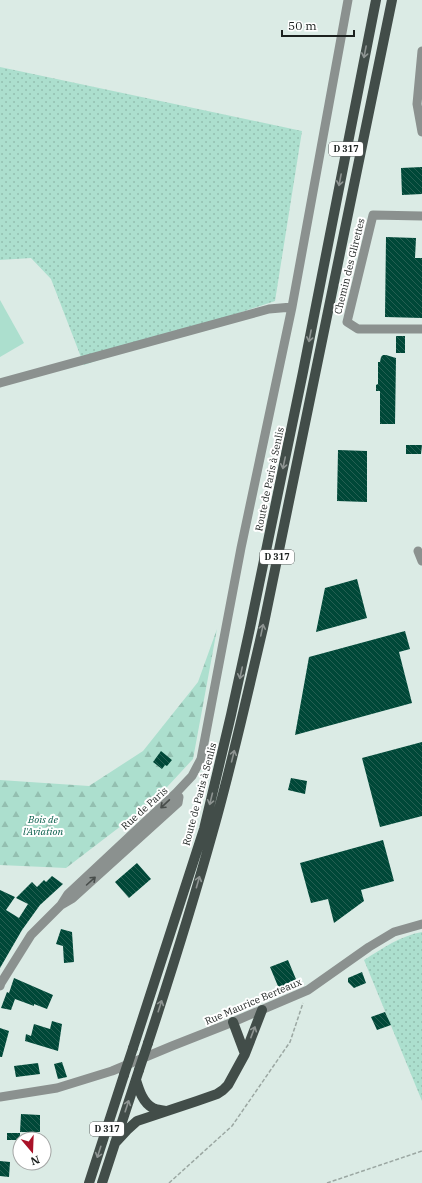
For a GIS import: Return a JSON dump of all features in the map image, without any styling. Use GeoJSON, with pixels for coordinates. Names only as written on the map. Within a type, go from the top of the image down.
{"type":"FeatureCollection","features":[{"type":"Feature","properties":{"kind":"main road","name":"Route de Paris à Senlis"},"geometry":{"type":"LineString","coordinates":[[89,1183],[204,829],[230,721],[250,628],[303,372],[376,0]]}},
{"type":"Feature","properties":{"kind":"main road","name":"D 317"},"geometry":{"type":"LineString","coordinates":[[102,1183],[186,923],[213,832],[242,720],[263,628],[392,0]]}},
{"type":"Feature","properties":{"kind":"main road"},"geometry":{"type":"LineString","coordinates":[[115,1143],[137,1121],[197,1101],[223,1090],[228,1085],[245,1054],[262,1010]]}},
{"type":"Feature","properties":{"kind":"main road"},"geometry":{"type":"LineString","coordinates":[[233,1022],[245,1054]]}},
{"type":"Feature","properties":{"kind":"main road"},"geometry":{"type":"LineString","coordinates":[[136,1080],[138,1089],[147,1104],[154,1109],[166,1111]]}},
{"type":"Feature","properties":{"kind":"street"},"geometry":{"type":"LineString","coordinates":[[0,383],[269,309],[292,307],[348,0]]}},
{"type":"Feature","properties":{"kind":"street"},"geometry":{"type":"LineString","coordinates":[[422,51],[417,104],[422,132]]}},
{"type":"Feature","properties":{"kind":"street","name":"Chemin des Glirettes"},"geometry":{"type":"LineString","coordinates":[[422,216],[373,215],[347,322],[358,329],[422,329]]}},
{"type":"Feature","properties":{"kind":"street","name":"Rue de Paris"},"geometry":{"type":"LineString","coordinates":[[0,986],[1,982],[31,935],[61,905],[73,898],[178,802],[179,797],[176,793],[192,776],[201,759],[241,548],[292,307]]}},
{"type":"Feature","properties":{"kind":"street"},"geometry":{"type":"LineString","coordinates":[[418,551],[422,561]]}},
{"type":"Feature","properties":{"kind":"street","name":"Rue Maurice Berteaux"},"geometry":{"type":"LineString","coordinates":[[0,1097],[57,1088],[112,1071],[233,1022],[308,990],[369,947],[394,932],[422,924]]}},
{"type":"Feature","properties":{"kind":"path"},"geometry":{"type":"LineString","coordinates":[[170,1183],[232,1126],[290,1042],[303,1002]]}},
{"type":"Feature","properties":{"kind":"path"},"geometry":{"type":"LineString","coordinates":[[327,1183],[422,1151]]}},
{"type":"Feature","properties":{"kind":"green space"},"geometry":{"type":"Polygon","coordinates":[[[0,67],[302,131],[275,301],[84,365],[51,279],[31,258],[0,260],[0,67]]]}},
{"type":"Feature","properties":{"kind":"green space"},"geometry":{"type":"Polygon","coordinates":[[[0,300],[24,343],[0,357],[0,300]]]}},
{"type":"Feature","properties":{"kind":"green space","name":"Bois de l'Aviation"},"geometry":{"type":"Polygon","coordinates":[[[217,629],[193,759],[155,800],[66,868],[0,865],[0,780],[89,786],[143,751],[198,682],[217,629]]]}},
{"type":"Feature","properties":{"kind":"green space"},"geometry":{"type":"Polygon","coordinates":[[[422,932],[422,1101],[364,960],[399,939],[422,932]]]}},
{"type":"Feature","properties":{"kind":"building"},"geometry":{"type":"Polygon","coordinates":[[[422,167],[422,194],[402,195],[401,168],[422,167]]]}},
{"type":"Feature","properties":{"kind":"building"},"geometry":{"type":"Polygon","coordinates":[[[386,237],[416,238],[415,258],[422,258],[422,318],[385,317],[386,237]]]}},
{"type":"Feature","properties":{"kind":"building"},"geometry":{"type":"Polygon","coordinates":[[[396,336],[405,336],[405,353],[396,353],[396,336]]]}},
{"type":"Feature","properties":{"kind":"building"},"geometry":{"type":"Polygon","coordinates":[[[383,355],[396,358],[395,424],[380,424],[380,391],[376,391],[376,385],[378,384],[378,362],[380,362],[383,355]]]}},
{"type":"Feature","properties":{"kind":"building"},"geometry":{"type":"Polygon","coordinates":[[[406,445],[422,445],[421,454],[406,454],[406,445]]]}},
{"type":"Feature","properties":{"kind":"building"},"geometry":{"type":"Polygon","coordinates":[[[338,450],[367,451],[367,502],[337,501],[338,450]]]}},
{"type":"Feature","properties":{"kind":"building"},"geometry":{"type":"Polygon","coordinates":[[[357,579],[367,618],[316,632],[325,588],[357,579]]]}},
{"type":"Feature","properties":{"kind":"building"},"geometry":{"type":"Polygon","coordinates":[[[405,631],[410,649],[399,652],[412,703],[295,735],[309,657],[405,631]]]}},
{"type":"Feature","properties":{"kind":"building"},"geometry":{"type":"Polygon","coordinates":[[[422,742],[422,816],[380,827],[362,758],[422,742]]]}},
{"type":"Feature","properties":{"kind":"building"},"geometry":{"type":"Polygon","coordinates":[[[161,751],[172,760],[162,769],[153,762],[161,751]]]}},
{"type":"Feature","properties":{"kind":"building"},"geometry":{"type":"Polygon","coordinates":[[[291,778],[307,781],[305,794],[288,790],[291,778]]]}},
{"type":"Feature","properties":{"kind":"building"},"geometry":{"type":"Polygon","coordinates":[[[383,840],[394,881],[361,890],[364,901],[334,923],[328,899],[311,903],[300,863],[383,840]]]}},
{"type":"Feature","properties":{"kind":"building"},"geometry":{"type":"Polygon","coordinates":[[[137,863],[151,879],[129,898],[115,882],[137,863]]]}},
{"type":"Feature","properties":{"kind":"building"},"geometry":{"type":"Polygon","coordinates":[[[52,876],[63,884],[40,905],[22,930],[0,968],[0,890],[15,897],[6,910],[19,918],[28,904],[16,898],[32,882],[37,887],[44,880],[46,882],[52,876]]]}},
{"type":"Feature","properties":{"kind":"building"},"geometry":{"type":"Polygon","coordinates":[[[61,929],[72,932],[74,962],[64,963],[63,946],[56,944],[61,929]]]}},
{"type":"Feature","properties":{"kind":"building"},"geometry":{"type":"Polygon","coordinates":[[[288,960],[298,984],[280,991],[270,967],[288,960]]]}},
{"type":"Feature","properties":{"kind":"building"},"geometry":{"type":"Polygon","coordinates":[[[362,972],[366,983],[354,988],[348,982],[348,978],[362,972]]]}},
{"type":"Feature","properties":{"kind":"building"},"geometry":{"type":"Polygon","coordinates":[[[14,978],[53,995],[47,1009],[15,999],[11,1010],[1,1008],[7,992],[9,993],[14,978]]]}},
{"type":"Feature","properties":{"kind":"building"},"geometry":{"type":"Polygon","coordinates":[[[385,1012],[391,1025],[377,1030],[371,1017],[385,1012]]]}},
{"type":"Feature","properties":{"kind":"building"},"geometry":{"type":"Polygon","coordinates":[[[52,1021],[62,1024],[58,1051],[25,1041],[26,1034],[31,1036],[34,1024],[50,1029],[52,1021]]]}},
{"type":"Feature","properties":{"kind":"building"},"geometry":{"type":"Polygon","coordinates":[[[0,1028],[9,1031],[2,1057],[0,1057],[0,1028]]]}},
{"type":"Feature","properties":{"kind":"building"},"geometry":{"type":"Polygon","coordinates":[[[62,1062],[67,1077],[58,1079],[54,1064],[62,1062]]]}},
{"type":"Feature","properties":{"kind":"building"},"geometry":{"type":"Polygon","coordinates":[[[38,1063],[40,1074],[16,1077],[14,1066],[38,1063]]]}},
{"type":"Feature","properties":{"kind":"building"},"geometry":{"type":"Polygon","coordinates":[[[21,1114],[40,1115],[40,1131],[20,1131],[21,1114]]]}},
{"type":"Feature","properties":{"kind":"building"},"geometry":{"type":"Polygon","coordinates":[[[7,1133],[12,1133],[12,1140],[7,1140],[7,1133]]]}},
{"type":"Feature","properties":{"kind":"building"},"geometry":{"type":"Polygon","coordinates":[[[0,1161],[10,1162],[9,1177],[0,1176],[0,1161]]]}}]}
